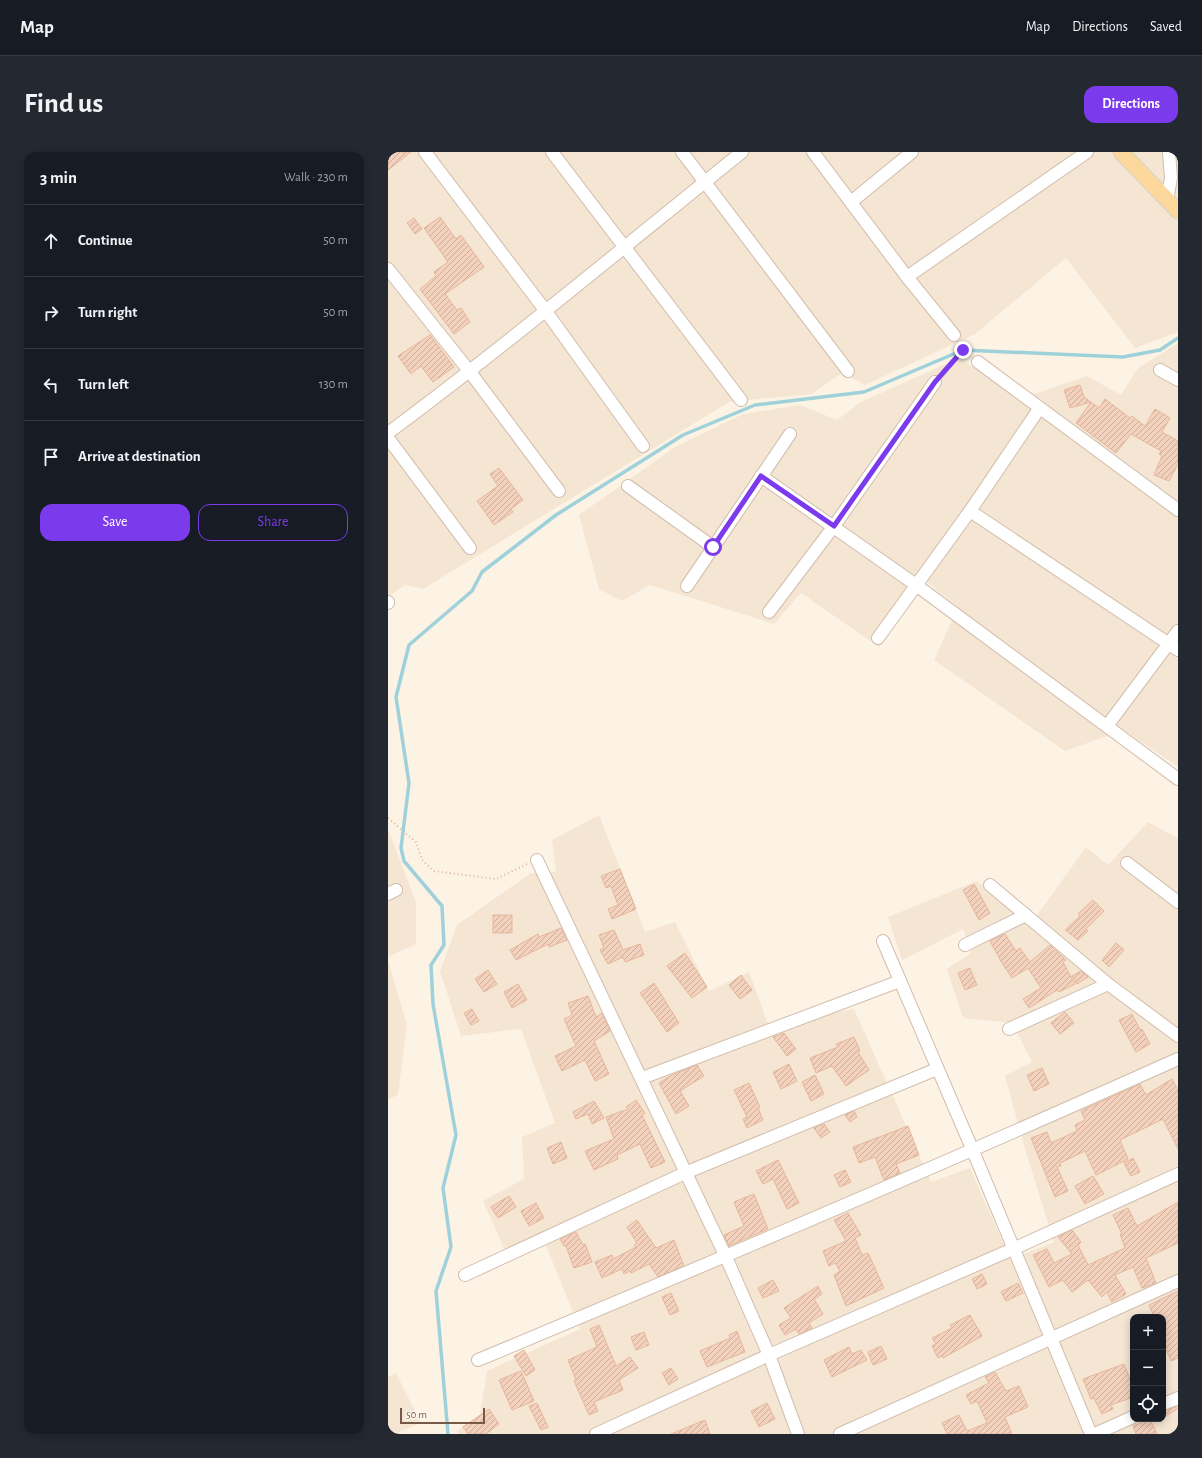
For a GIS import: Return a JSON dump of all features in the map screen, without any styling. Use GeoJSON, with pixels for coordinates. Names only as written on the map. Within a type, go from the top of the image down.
{"type":"FeatureCollection","features":[{"type":"Feature","properties":{"kind":"main road"},"geometry":{"type":"LineString","coordinates":[[1121,152],[1178,211]]}},
{"type":"Feature","properties":{"kind":"street"},"geometry":{"type":"LineString","coordinates":[[425,152],[545,310],[644,446]]}},
{"type":"Feature","properties":{"kind":"street"},"geometry":{"type":"LineString","coordinates":[[552,152],[741,400]]}},
{"type":"Feature","properties":{"kind":"street"},"geometry":{"type":"LineString","coordinates":[[682,152],[848,370]]}},
{"type":"Feature","properties":{"kind":"street"},"geometry":{"type":"LineString","coordinates":[[388,433],[470,372],[742,152]]}},
{"type":"Feature","properties":{"kind":"street"},"geometry":{"type":"LineString","coordinates":[[813,152],[907,277],[954,335]]}},
{"type":"Feature","properties":{"kind":"street"},"geometry":{"type":"LineString","coordinates":[[851,202],[912,152]]}},
{"type":"Feature","properties":{"kind":"street"},"geometry":{"type":"LineString","coordinates":[[907,277],[1087,152]]}},
{"type":"Feature","properties":{"kind":"street"},"geometry":{"type":"LineString","coordinates":[[1167,200],[1171,178],[1170,152]]}},
{"type":"Feature","properties":{"kind":"street"},"geometry":{"type":"LineString","coordinates":[[388,269],[470,372],[559,491]]}},
{"type":"Feature","properties":{"kind":"street"},"geometry":{"type":"LineString","coordinates":[[978,362],[1039,409],[1178,510]]}},
{"type":"Feature","properties":{"kind":"street"},"geometry":{"type":"LineString","coordinates":[[1160,370],[1178,380]]}},
{"type":"Feature","properties":{"kind":"street"},"geometry":{"type":"LineString","coordinates":[[769,612],[834,526],[935,382]]}},
{"type":"Feature","properties":{"kind":"street"},"geometry":{"type":"LineString","coordinates":[[878,638],[970,511],[1039,409]]}},
{"type":"Feature","properties":{"kind":"street"},"geometry":{"type":"LineString","coordinates":[[687,586],[790,434]]}},
{"type":"Feature","properties":{"kind":"street"},"geometry":{"type":"LineString","coordinates":[[388,438],[470,548]]}},
{"type":"Feature","properties":{"kind":"street"},"geometry":{"type":"LineString","coordinates":[[761,476],[834,526],[1178,779]]}},
{"type":"Feature","properties":{"kind":"street"},"geometry":{"type":"LineString","coordinates":[[628,486],[713,547]]}},
{"type":"Feature","properties":{"kind":"street"},"geometry":{"type":"LineString","coordinates":[[970,511],[1173,647]]}},
{"type":"Feature","properties":{"kind":"street"},"geometry":{"type":"LineString","coordinates":[[1106,726],[1173,647],[1178,631]]}},
{"type":"Feature","properties":{"kind":"street"},"geometry":{"type":"LineString","coordinates":[[537,860],[642,1078],[685,1173],[726,1256],[769,1355],[798,1434]]}},
{"type":"Feature","properties":{"kind":"street"},"geometry":{"type":"LineString","coordinates":[[1126,863],[1178,902]]}},
{"type":"Feature","properties":{"kind":"street"},"geometry":{"type":"LineString","coordinates":[[990,885],[1108,984],[1177,1032]]}},
{"type":"Feature","properties":{"kind":"street"},"geometry":{"type":"LineString","coordinates":[[965,945],[1026,915]]}},
{"type":"Feature","properties":{"kind":"street"},"geometry":{"type":"LineString","coordinates":[[883,941],[974,1151],[1013,1249],[1091,1434]]}},
{"type":"Feature","properties":{"kind":"street"},"geometry":{"type":"LineString","coordinates":[[642,1078],[900,981]]}},
{"type":"Feature","properties":{"kind":"street"},"geometry":{"type":"LineString","coordinates":[[1009,1029],[1108,984]]}},
{"type":"Feature","properties":{"kind":"street"},"geometry":{"type":"LineString","coordinates":[[478,1360],[974,1151],[1178,1059]]}},
{"type":"Feature","properties":{"kind":"street"},"geometry":{"type":"LineString","coordinates":[[465,1275],[685,1173],[937,1068]]}},
{"type":"Feature","properties":{"kind":"street"},"geometry":{"type":"LineString","coordinates":[[596,1434],[612,1431],[769,1355],[1013,1249],[1178,1174]]}},
{"type":"Feature","properties":{"kind":"street"},"geometry":{"type":"LineString","coordinates":[[840,1434],[1050,1337],[1178,1280]]}},
{"type":"Feature","properties":{"kind":"street"},"geometry":{"type":"LineString","coordinates":[[1166,1403],[1178,1398]]}},
{"type":"Feature","properties":{"kind":"street"},"geometry":{"type":"LineString","coordinates":[[1095,1434],[1130,1419]]}},
{"type":"Feature","properties":{"kind":"path"},"geometry":{"type":"LineString","coordinates":[[954,335],[963,350],[978,362]]}},
{"type":"Feature","properties":{"kind":"path"},"geometry":{"type":"LineString","coordinates":[[935,382],[963,350]]}},
{"type":"Feature","properties":{"kind":"path"},"geometry":{"type":"LineString","coordinates":[[388,818],[416,842],[422,860],[434,871],[496,879],[537,860]]}},
{"type":"Feature","properties":{"kind":"shaded area"},"geometry":{"type":"Polygon","coordinates":[[[388,152],[1178,152],[1178,332],[1135,348],[1066,258],[975,334],[865,385],[842,373],[811,394],[729,402],[423,589],[405,585],[388,597],[388,152]]]}},
{"type":"Feature","properties":{"kind":"shaded area"},"geometry":{"type":"Polygon","coordinates":[[[1178,343],[1178,767],[1124,730],[1065,751],[934,660],[958,607],[927,582],[879,647],[801,593],[774,624],[650,585],[622,601],[599,589],[579,515],[675,447],[743,414],[800,405],[837,420],[861,402],[959,358],[1020,399],[1087,376],[1121,395],[1138,368],[1178,343]]]}},
{"type":"Feature","properties":{"kind":"shaded area"},"geometry":{"type":"Polygon","coordinates":[[[599,815],[645,932],[675,922],[709,991],[749,972],[772,1035],[806,1018],[854,1009],[931,1182],[970,1168],[1010,1259],[1054,1242],[1025,1149],[1005,1076],[1032,1062],[1012,1023],[963,1018],[947,969],[971,953],[963,929],[902,960],[888,917],[977,881],[1030,925],[1086,847],[1108,865],[1148,822],[1178,838],[1178,1434],[458,1434],[457,1431],[480,1415],[487,1371],[580,1329],[546,1246],[508,1257],[483,1201],[524,1179],[522,1137],[555,1123],[521,1029],[461,1036],[440,971],[457,925],[531,873],[556,872],[552,840],[599,815]]]}},
{"type":"Feature","properties":{"kind":"shaded area"},"geometry":{"type":"Polygon","coordinates":[[[388,829],[416,902],[416,944],[388,957],[388,829]]]}},
{"type":"Feature","properties":{"kind":"shaded area"},"geometry":{"type":"Polygon","coordinates":[[[388,960],[407,1025],[398,1094],[388,1100],[388,960]]]}},
{"type":"Feature","properties":{"kind":"shaded area"},"geometry":{"type":"Polygon","coordinates":[[[396,1373],[421,1423],[394,1434],[388,1434],[388,1377],[396,1373]]]}},
{"type":"Feature","properties":{"kind":"building"},"geometry":{"type":"Polygon","coordinates":[[[388,152],[411,152],[388,170],[388,152]]]}},
{"type":"Feature","properties":{"kind":"building"},"geometry":{"type":"Polygon","coordinates":[[[440,217],[456,239],[461,235],[484,267],[445,294],[457,310],[461,308],[470,322],[454,334],[420,289],[436,276],[434,272],[448,262],[424,228],[440,217]]]}},
{"type":"Feature","properties":{"kind":"building"},"geometry":{"type":"Polygon","coordinates":[[[414,218],[422,229],[415,234],[407,223],[414,218]]]}},
{"type":"Feature","properties":{"kind":"building"},"geometry":{"type":"Polygon","coordinates":[[[430,335],[454,367],[433,382],[421,366],[411,374],[398,356],[430,335]]]}},
{"type":"Feature","properties":{"kind":"building"},"geometry":{"type":"Polygon","coordinates":[[[1080,385],[1084,397],[1091,402],[1070,408],[1064,390],[1080,385]]]}},
{"type":"Feature","properties":{"kind":"building"},"geometry":{"type":"Polygon","coordinates":[[[1105,399],[1130,418],[1132,416],[1145,426],[1155,409],[1170,418],[1162,432],[1178,441],[1178,464],[1169,481],[1154,475],[1162,456],[1159,454],[1161,451],[1131,434],[1116,453],[1076,423],[1091,402],[1099,408],[1105,399]]]}},
{"type":"Feature","properties":{"kind":"building"},"geometry":{"type":"Polygon","coordinates":[[[499,468],[523,500],[511,509],[513,512],[494,525],[477,501],[498,486],[490,474],[499,468]]]}},
{"type":"Feature","properties":{"kind":"building"},"geometry":{"type":"Polygon","coordinates":[[[620,869],[636,909],[612,919],[608,909],[618,905],[611,886],[606,888],[601,876],[620,869]]]}},
{"type":"Feature","properties":{"kind":"building"},"geometry":{"type":"Polygon","coordinates":[[[974,884],[990,913],[979,920],[963,890],[974,884]]]}},
{"type":"Feature","properties":{"kind":"building"},"geometry":{"type":"Polygon","coordinates":[[[1093,900],[1104,911],[1086,929],[1088,931],[1078,940],[1065,930],[1080,916],[1078,914],[1093,900]]]}},
{"type":"Feature","properties":{"kind":"building"},"geometry":{"type":"Polygon","coordinates":[[[493,915],[512,915],[512,933],[493,933],[493,915]]]}},
{"type":"Feature","properties":{"kind":"building"},"geometry":{"type":"Polygon","coordinates":[[[561,928],[567,940],[549,947],[548,944],[516,960],[510,950],[538,934],[539,937],[561,928]]]}},
{"type":"Feature","properties":{"kind":"building"},"geometry":{"type":"Polygon","coordinates":[[[614,930],[623,950],[640,944],[644,955],[625,962],[623,957],[608,964],[600,950],[604,948],[599,935],[614,930]]]}},
{"type":"Feature","properties":{"kind":"building"},"geometry":{"type":"Polygon","coordinates":[[[1005,934],[1016,951],[1020,948],[1030,962],[1050,945],[1066,960],[1063,962],[1075,984],[1059,992],[1057,990],[1029,1008],[1023,999],[1041,988],[1028,968],[1012,978],[1002,963],[990,941],[1005,934]]]}},
{"type":"Feature","properties":{"kind":"building"},"geometry":{"type":"Polygon","coordinates":[[[1116,943],[1124,950],[1109,967],[1102,960],[1116,943]]]}},
{"type":"Feature","properties":{"kind":"building"},"geometry":{"type":"Polygon","coordinates":[[[685,953],[707,987],[692,998],[667,966],[685,953]]]}},
{"type":"Feature","properties":{"kind":"building"},"geometry":{"type":"Polygon","coordinates":[[[970,968],[977,985],[965,990],[958,973],[970,968]]]}},
{"type":"Feature","properties":{"kind":"building"},"geometry":{"type":"Polygon","coordinates":[[[488,970],[497,984],[484,992],[475,979],[488,970]]]}},
{"type":"Feature","properties":{"kind":"building"},"geometry":{"type":"Polygon","coordinates":[[[1081,971],[1088,977],[1077,984],[1072,976],[1081,971]]]}},
{"type":"Feature","properties":{"kind":"building"},"geometry":{"type":"Polygon","coordinates":[[[741,975],[752,990],[740,999],[729,985],[741,975]]]}},
{"type":"Feature","properties":{"kind":"building"},"geometry":{"type":"Polygon","coordinates":[[[654,983],[679,1023],[667,1032],[640,993],[654,983]]]}},
{"type":"Feature","properties":{"kind":"building"},"geometry":{"type":"Polygon","coordinates":[[[518,984],[527,1000],[512,1008],[504,992],[518,984]]]}},
{"type":"Feature","properties":{"kind":"building"},"geometry":{"type":"Polygon","coordinates":[[[588,996],[596,1017],[602,1013],[610,1031],[594,1041],[609,1074],[595,1081],[585,1060],[562,1071],[555,1056],[576,1046],[564,1019],[572,1015],[568,1003],[588,996]]]}},
{"type":"Feature","properties":{"kind":"building"},"geometry":{"type":"Polygon","coordinates":[[[472,1009],[479,1021],[471,1025],[464,1013],[472,1009]]]}},
{"type":"Feature","properties":{"kind":"building"},"geometry":{"type":"Polygon","coordinates":[[[1065,1012],[1074,1023],[1060,1034],[1051,1023],[1065,1012]]]}},
{"type":"Feature","properties":{"kind":"building"},"geometry":{"type":"Polygon","coordinates":[[[1132,1014],[1140,1030],[1142,1029],[1150,1044],[1136,1052],[1119,1020],[1132,1014]]]}},
{"type":"Feature","properties":{"kind":"building"},"geometry":{"type":"Polygon","coordinates":[[[784,1033],[796,1049],[787,1056],[773,1037],[784,1033]]]}},
{"type":"Feature","properties":{"kind":"building"},"geometry":{"type":"Polygon","coordinates":[[[854,1037],[860,1051],[858,1052],[869,1070],[846,1086],[832,1066],[816,1073],[810,1058],[838,1047],[836,1044],[854,1037]]]}},
{"type":"Feature","properties":{"kind":"building"},"geometry":{"type":"Polygon","coordinates":[[[789,1064],[797,1081],[781,1089],[773,1072],[789,1064]]]}},
{"type":"Feature","properties":{"kind":"building"},"geometry":{"type":"Polygon","coordinates":[[[697,1065],[704,1076],[680,1091],[689,1106],[676,1114],[659,1083],[672,1075],[697,1065]]]}},
{"type":"Feature","properties":{"kind":"building"},"geometry":{"type":"Polygon","coordinates":[[[1042,1068],[1049,1084],[1034,1091],[1027,1075],[1042,1068]]]}},
{"type":"Feature","properties":{"kind":"building"},"geometry":{"type":"Polygon","coordinates":[[[815,1075],[824,1094],[811,1101],[802,1082],[815,1075]]]}},
{"type":"Feature","properties":{"kind":"building"},"geometry":{"type":"Polygon","coordinates":[[[1172,1079],[1178,1090],[1178,1149],[1163,1119],[1120,1140],[1128,1159],[1096,1175],[1085,1151],[1060,1163],[1061,1166],[1057,1167],[1068,1191],[1055,1197],[1031,1138],[1047,1132],[1051,1143],[1077,1131],[1075,1125],[1085,1120],[1081,1111],[1140,1084],[1146,1095],[1172,1079]]]}},
{"type":"Feature","properties":{"kind":"building"},"geometry":{"type":"Polygon","coordinates":[[[749,1083],[760,1107],[758,1108],[763,1120],[747,1128],[743,1119],[747,1117],[734,1090],[749,1083]]]}},
{"type":"Feature","properties":{"kind":"building"},"geometry":{"type":"Polygon","coordinates":[[[636,1100],[645,1113],[642,1115],[665,1162],[651,1168],[640,1144],[617,1155],[618,1159],[594,1170],[585,1151],[614,1139],[606,1117],[628,1109],[626,1107],[636,1100]]]}},
{"type":"Feature","properties":{"kind":"building"},"geometry":{"type":"Polygon","coordinates":[[[594,1101],[604,1118],[592,1124],[588,1114],[576,1119],[573,1112],[594,1101]]]}},
{"type":"Feature","properties":{"kind":"building"},"geometry":{"type":"Polygon","coordinates":[[[854,1111],[857,1117],[850,1122],[845,1115],[854,1111]]]}},
{"type":"Feature","properties":{"kind":"building"},"geometry":{"type":"Polygon","coordinates":[[[824,1124],[830,1132],[821,1138],[814,1128],[824,1124]]]}},
{"type":"Feature","properties":{"kind":"building"},"geometry":{"type":"Polygon","coordinates":[[[908,1126],[919,1155],[896,1164],[900,1173],[884,1180],[875,1157],[859,1163],[853,1147],[908,1126]]]}},
{"type":"Feature","properties":{"kind":"building"},"geometry":{"type":"Polygon","coordinates":[[[561,1142],[567,1158],[553,1164],[547,1148],[561,1142]]]}},
{"type":"Feature","properties":{"kind":"building"},"geometry":{"type":"Polygon","coordinates":[[[1133,1158],[1140,1172],[1131,1176],[1124,1163],[1133,1158]]]}},
{"type":"Feature","properties":{"kind":"building"},"geometry":{"type":"Polygon","coordinates":[[[778,1160],[799,1203],[787,1209],[773,1179],[763,1184],[756,1171],[778,1160]]]}},
{"type":"Feature","properties":{"kind":"building"},"geometry":{"type":"Polygon","coordinates":[[[845,1170],[851,1182],[840,1187],[834,1175],[845,1170]]]}},
{"type":"Feature","properties":{"kind":"building"},"geometry":{"type":"Polygon","coordinates":[[[1093,1176],[1104,1194],[1085,1204],[1075,1186],[1093,1176]]]}},
{"type":"Feature","properties":{"kind":"building"},"geometry":{"type":"Polygon","coordinates":[[[754,1194],[768,1229],[729,1246],[724,1235],[744,1226],[734,1202],[754,1194]]]}},
{"type":"Feature","properties":{"kind":"building"},"geometry":{"type":"Polygon","coordinates":[[[509,1196],[516,1207],[498,1218],[491,1207],[509,1196]]]}},
{"type":"Feature","properties":{"kind":"building"},"geometry":{"type":"Polygon","coordinates":[[[1178,1202],[1178,1243],[1146,1258],[1156,1283],[1142,1288],[1133,1267],[1115,1275],[1126,1294],[1112,1302],[1107,1292],[1102,1297],[1088,1280],[1072,1292],[1063,1280],[1049,1287],[1033,1255],[1047,1249],[1054,1263],[1072,1254],[1058,1237],[1072,1230],[1081,1242],[1078,1245],[1088,1265],[1125,1248],[1120,1234],[1122,1234],[1113,1215],[1128,1208],[1137,1226],[1178,1202]]]}},
{"type":"Feature","properties":{"kind":"building"},"geometry":{"type":"Polygon","coordinates":[[[536,1203],[544,1218],[529,1226],[521,1211],[536,1203]]]}},
{"type":"Feature","properties":{"kind":"building"},"geometry":{"type":"Polygon","coordinates":[[[848,1213],[861,1235],[855,1238],[862,1255],[868,1253],[884,1288],[846,1306],[834,1275],[840,1271],[835,1263],[829,1266],[823,1251],[846,1241],[834,1220],[848,1213]]]}},
{"type":"Feature","properties":{"kind":"building"},"geometry":{"type":"Polygon","coordinates":[[[637,1220],[656,1248],[674,1240],[684,1266],[658,1277],[649,1264],[631,1273],[630,1271],[624,1274],[622,1269],[602,1278],[595,1262],[612,1255],[613,1259],[636,1247],[634,1245],[637,1243],[627,1227],[637,1220]]]}},
{"type":"Feature","properties":{"kind":"building"},"geometry":{"type":"Polygon","coordinates":[[[576,1232],[583,1245],[585,1244],[592,1262],[574,1268],[566,1246],[564,1246],[560,1239],[576,1232]]]}},
{"type":"Feature","properties":{"kind":"building"},"geometry":{"type":"Polygon","coordinates":[[[982,1274],[987,1284],[977,1289],[972,1279],[982,1274]]]}},
{"type":"Feature","properties":{"kind":"building"},"geometry":{"type":"Polygon","coordinates":[[[773,1280],[779,1291],[763,1298],[758,1288],[773,1280]]]}},
{"type":"Feature","properties":{"kind":"building"},"geometry":{"type":"Polygon","coordinates":[[[1018,1283],[1023,1293],[1006,1301],[1001,1292],[1018,1283]]]}},
{"type":"Feature","properties":{"kind":"building"},"geometry":{"type":"Polygon","coordinates":[[[818,1286],[822,1294],[814,1299],[823,1314],[809,1323],[812,1328],[799,1334],[796,1329],[785,1335],[779,1325],[791,1318],[784,1308],[818,1286]]]}},
{"type":"Feature","properties":{"kind":"building"},"geometry":{"type":"Polygon","coordinates":[[[1178,1291],[1178,1358],[1171,1361],[1166,1349],[1166,1314],[1153,1314],[1149,1305],[1178,1291]]]}},
{"type":"Feature","properties":{"kind":"building"},"geometry":{"type":"Polygon","coordinates":[[[671,1293],[679,1311],[670,1315],[662,1297],[671,1293]]]}},
{"type":"Feature","properties":{"kind":"building"},"geometry":{"type":"Polygon","coordinates":[[[970,1315],[982,1336],[943,1358],[942,1356],[938,1358],[932,1346],[936,1344],[932,1338],[952,1328],[950,1325],[970,1315]]]}},
{"type":"Feature","properties":{"kind":"building"},"geometry":{"type":"Polygon","coordinates":[[[599,1325],[616,1366],[630,1357],[638,1368],[619,1380],[623,1390],[594,1402],[598,1411],[589,1415],[574,1381],[576,1380],[568,1360],[597,1347],[590,1329],[599,1325]]]}},
{"type":"Feature","properties":{"kind":"building"},"geometry":{"type":"Polygon","coordinates":[[[737,1331],[745,1352],[707,1367],[700,1351],[730,1338],[729,1335],[737,1331]]]}},
{"type":"Feature","properties":{"kind":"building"},"geometry":{"type":"Polygon","coordinates":[[[644,1332],[649,1345],[636,1350],[631,1337],[644,1332]]]}},
{"type":"Feature","properties":{"kind":"building"},"geometry":{"type":"Polygon","coordinates":[[[881,1346],[887,1359],[873,1365],[868,1352],[881,1346]]]}},
{"type":"Feature","properties":{"kind":"building"},"geometry":{"type":"Polygon","coordinates":[[[849,1347],[852,1354],[861,1350],[867,1360],[832,1377],[824,1360],[849,1347]]]}},
{"type":"Feature","properties":{"kind":"building"},"geometry":{"type":"Polygon","coordinates":[[[524,1350],[535,1370],[526,1376],[514,1356],[524,1350]]]}},
{"type":"Feature","properties":{"kind":"building"},"geometry":{"type":"Polygon","coordinates":[[[1124,1364],[1130,1379],[1130,1398],[1111,1405],[1113,1409],[1102,1414],[1094,1398],[1091,1399],[1083,1379],[1124,1364]]]}},
{"type":"Feature","properties":{"kind":"building"},"geometry":{"type":"Polygon","coordinates":[[[671,1368],[678,1379],[669,1385],[662,1373],[671,1368]]]}},
{"type":"Feature","properties":{"kind":"building"},"geometry":{"type":"Polygon","coordinates":[[[521,1371],[534,1401],[512,1410],[499,1380],[521,1371]]]}},
{"type":"Feature","properties":{"kind":"building"},"geometry":{"type":"Polygon","coordinates":[[[995,1372],[1006,1391],[1019,1386],[1028,1407],[1005,1417],[1012,1434],[947,1434],[942,1423],[959,1415],[967,1431],[987,1423],[977,1401],[971,1404],[966,1395],[989,1383],[985,1377],[995,1372]]]}},
{"type":"Feature","properties":{"kind":"building"},"geometry":{"type":"Polygon","coordinates":[[[537,1403],[548,1427],[541,1430],[529,1406],[537,1403]]]}},
{"type":"Feature","properties":{"kind":"building"},"geometry":{"type":"Polygon","coordinates":[[[767,1403],[775,1419],[759,1427],[751,1411],[767,1403]]]}},
{"type":"Feature","properties":{"kind":"building"},"geometry":{"type":"Polygon","coordinates":[[[1176,1407],[1177,1409],[1166,1416],[1166,1410],[1176,1407]]]}},
{"type":"Feature","properties":{"kind":"building"},"geometry":{"type":"Polygon","coordinates":[[[489,1409],[499,1424],[486,1434],[468,1434],[463,1427],[489,1409]]]}},
{"type":"Feature","properties":{"kind":"building"},"geometry":{"type":"Polygon","coordinates":[[[705,1420],[710,1434],[671,1434],[705,1420]]]}},
{"type":"Feature","properties":{"kind":"building"},"geometry":{"type":"Polygon","coordinates":[[[1143,1422],[1151,1422],[1157,1434],[1136,1434],[1133,1426],[1143,1422]]]}},
{"type":"Feature","properties":{"kind":"waterway"},"geometry":{"type":"LineString","coordinates":[[448,1434],[436,1291],[451,1247],[443,1188],[456,1135],[433,1004],[431,965],[444,945],[442,906],[404,861],[401,848],[409,783],[396,697],[409,645],[472,591],[482,572],[556,515],[683,435],[755,405],[864,392],[963,350],[1123,357],[1160,350],[1178,338]]}},
{"type":"Feature","properties":{"kind":"route"},"geometry":{"type":"LineString","coordinates":[[713,547],[761,476],[834,526],[935,382],[963,350]]}}]}
